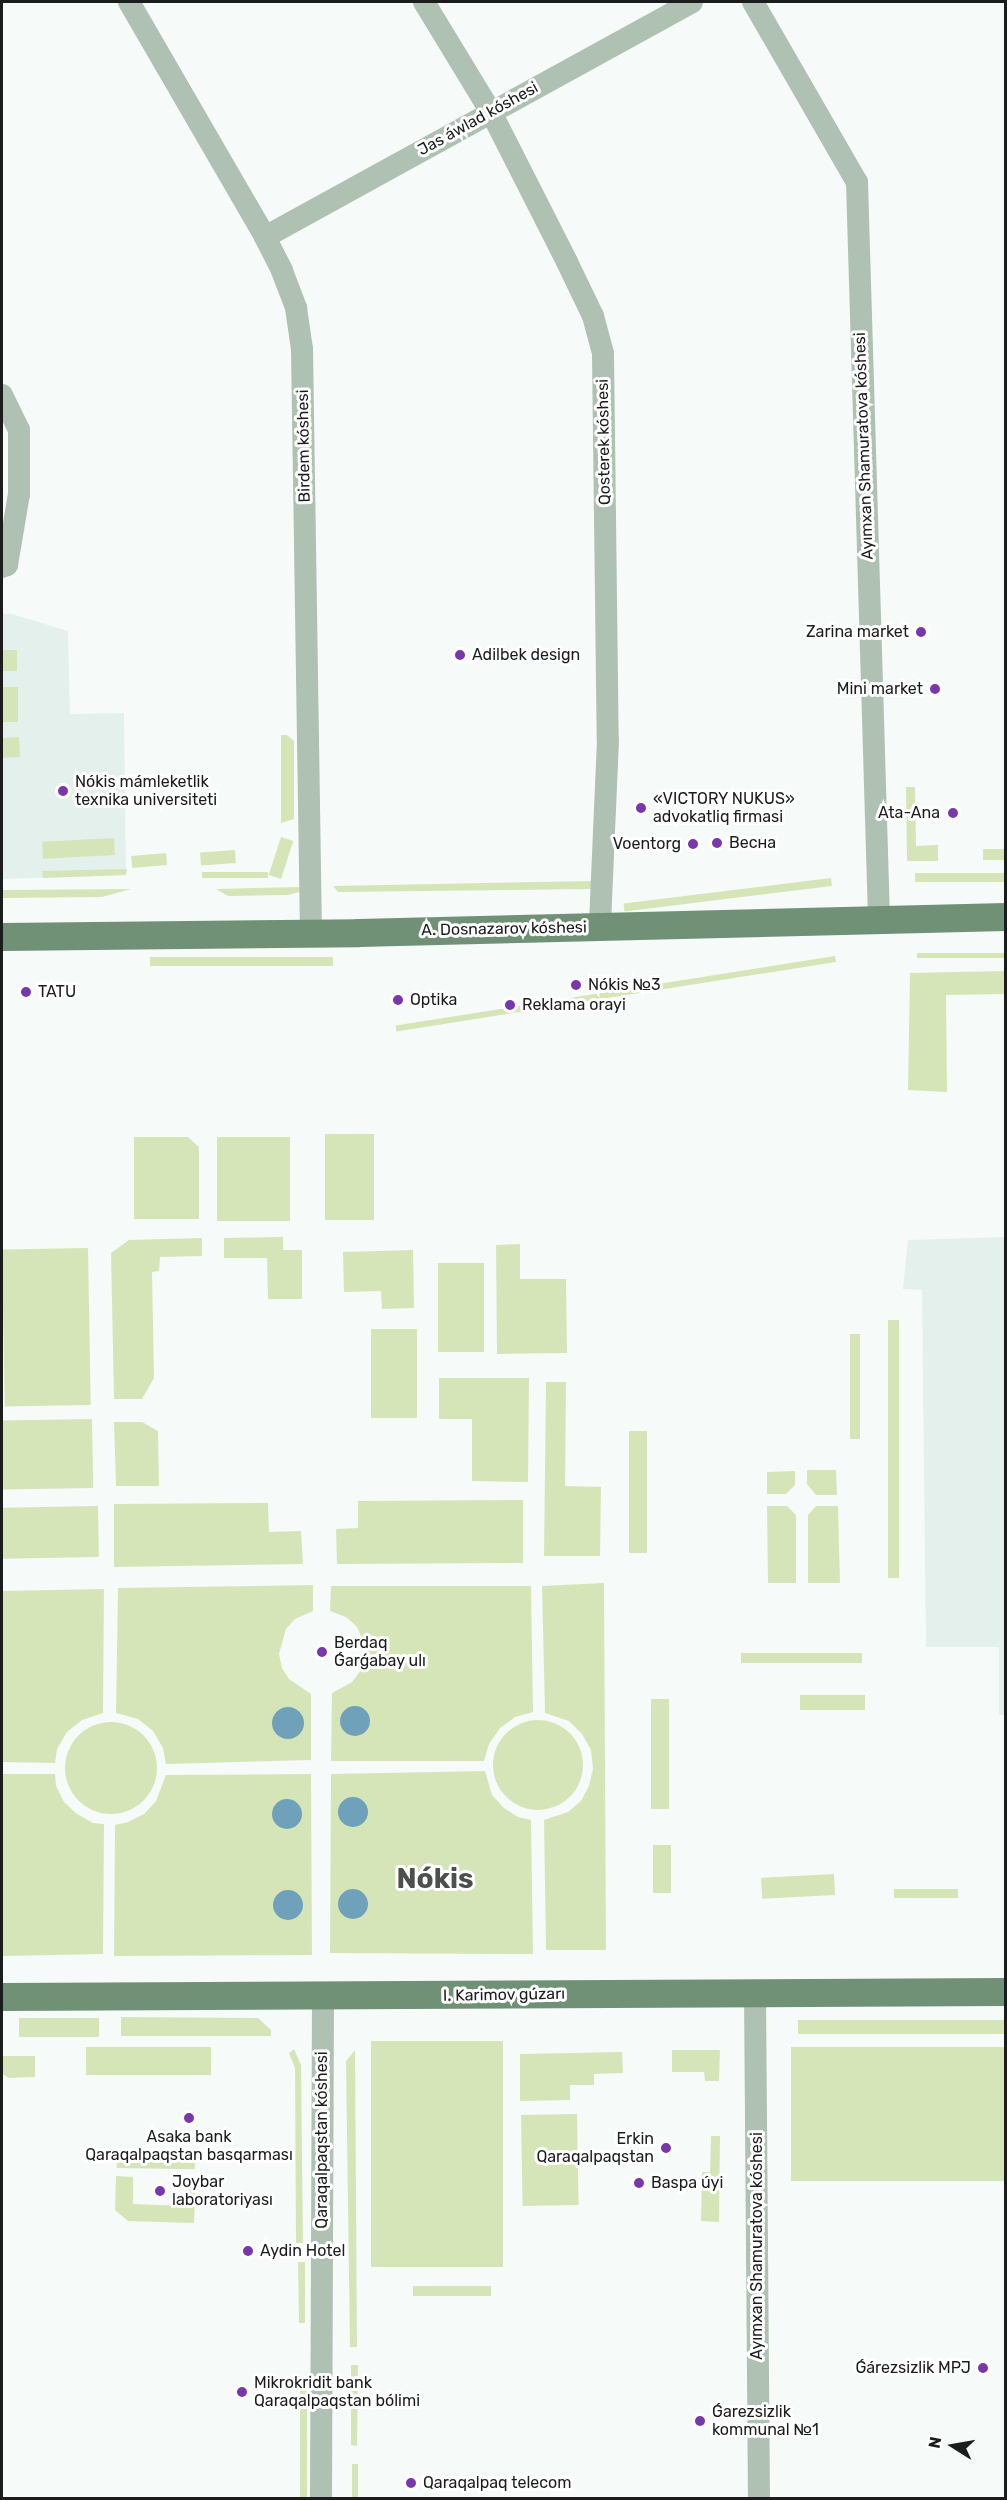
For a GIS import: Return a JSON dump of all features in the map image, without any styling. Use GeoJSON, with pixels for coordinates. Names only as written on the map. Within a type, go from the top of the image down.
{"type":"FeatureCollection","features":[{"type":"Feature","properties":{"kind":"main road","name":"A. Dosnazarov kóshesi"},"geometry":{"type":"LineString","coordinates":[[2,937],[310,933],[1005,916]]}},
{"type":"Feature","properties":{"kind":"main road","name":"I. Karimov gúzarı"},"geometry":{"type":"LineString","coordinates":[[2,1997],[1005,1992]]}},
{"type":"Feature","properties":{"kind":"street","name":"Birdem kóshesi"},"geometry":{"type":"LineString","coordinates":[[129,2],[265,237],[282,271],[296,308],[302,350],[310,933]]}},
{"type":"Feature","properties":{"kind":"street","name":"Qosterek kóshesi"},"geometry":{"type":"LineString","coordinates":[[424,2],[491,112],[588,307],[603,354],[608,740],[600,926]]}},
{"type":"Feature","properties":{"kind":"street","name":"Jas áwlad kóshesi"},"geometry":{"type":"LineString","coordinates":[[265,237],[692,2]]}},
{"type":"Feature","properties":{"kind":"street","name":"Ayımxan Shamuratova kóshesi"},"geometry":{"type":"LineString","coordinates":[[753,2],[857,182],[879,919]]}},
{"type":"Feature","properties":{"kind":"street"},"geometry":{"type":"LineString","coordinates":[[2,395],[19,430],[19,494],[4,566]]}},
{"type":"Feature","properties":{"kind":"street","name":"Ayımxan Shamuratova kóshesi"},"geometry":{"type":"LineString","coordinates":[[755,1993],[759,2499]]}},
{"type":"Feature","properties":{"kind":"street","name":"Qaraqalpaqstan kóshesi"},"geometry":{"type":"LineString","coordinates":[[321,2499],[322,1997]]}},
{"type":"Feature","properties":{"kind":"shaded area","name":"Nókis mámleketlik texnika universiteti"},"geometry":{"type":"Polygon","coordinates":[[[2,614],[12,614],[68,631],[70,714],[124,713],[126,875],[2,879],[2,614]]]}},
{"type":"Feature","properties":{"kind":"shaded area"},"geometry":{"type":"Polygon","coordinates":[[[1006,1237],[1005,1715],[999,1715],[999,1647],[926,1647],[922,1290],[903,1289],[908,1240],[1006,1237]]]}},
{"type":"Feature","properties":{"kind":"green space"},"geometry":{"type":"Polygon","coordinates":[[[2,650],[17,650],[17,671],[2,671],[2,650]]]}},
{"type":"Feature","properties":{"kind":"green space"},"geometry":{"type":"Polygon","coordinates":[[[2,687],[18,687],[18,722],[2,722],[2,687]]]}},
{"type":"Feature","properties":{"kind":"green space"},"geometry":{"type":"Polygon","coordinates":[[[281,735],[287,735],[294,741],[294,819],[281,823],[281,735]]]}},
{"type":"Feature","properties":{"kind":"green space"},"geometry":{"type":"Polygon","coordinates":[[[19,737],[20,757],[3,758],[2,738],[19,737]]]}},
{"type":"Feature","properties":{"kind":"green space"},"geometry":{"type":"Polygon","coordinates":[[[906,787],[915,787],[916,846],[938,845],[938,861],[907,861],[906,787]]]}},
{"type":"Feature","properties":{"kind":"green space"},"geometry":{"type":"Polygon","coordinates":[[[281,837],[293,841],[281,879],[269,875],[281,837]]]}},
{"type":"Feature","properties":{"kind":"green space"},"geometry":{"type":"Polygon","coordinates":[[[114,838],[115,855],[43,859],[42,842],[114,838]]]}},
{"type":"Feature","properties":{"kind":"green space"},"geometry":{"type":"Polygon","coordinates":[[[983,849],[1005,849],[1005,860],[983,860],[983,849]]]}},
{"type":"Feature","properties":{"kind":"green space"},"geometry":{"type":"Polygon","coordinates":[[[235,850],[236,863],[201,865],[200,852],[235,850]]]}},
{"type":"Feature","properties":{"kind":"green space"},"geometry":{"type":"Polygon","coordinates":[[[166,853],[167,865],[132,868],[131,856],[166,853]]]}},
{"type":"Feature","properties":{"kind":"green space"},"geometry":{"type":"Polygon","coordinates":[[[127,869],[126,875],[43,878],[42,871],[127,869]]]}},
{"type":"Feature","properties":{"kind":"green space"},"geometry":{"type":"Polygon","coordinates":[[[202,872],[268,872],[268,878],[202,878],[202,872]]]}},
{"type":"Feature","properties":{"kind":"green space"},"geometry":{"type":"Polygon","coordinates":[[[915,873],[1005,873],[1005,882],[915,882],[915,873]]]}},
{"type":"Feature","properties":{"kind":"green space"},"geometry":{"type":"Polygon","coordinates":[[[831,878],[832,886],[625,911],[624,903],[831,878]]]}},
{"type":"Feature","properties":{"kind":"green space"},"geometry":{"type":"Polygon","coordinates":[[[592,881],[592,889],[338,892],[333,886],[592,881]]]}},
{"type":"Feature","properties":{"kind":"green space"},"geometry":{"type":"Polygon","coordinates":[[[301,887],[299,892],[288,895],[228,896],[216,889],[301,887]]]}},
{"type":"Feature","properties":{"kind":"green space"},"geometry":{"type":"Polygon","coordinates":[[[131,889],[102,897],[2,898],[2,890],[131,889]]]}},
{"type":"Feature","properties":{"kind":"green space"},"geometry":{"type":"Polygon","coordinates":[[[917,953],[1005,953],[1005,958],[917,958],[917,953]]]}},
{"type":"Feature","properties":{"kind":"green space"},"geometry":{"type":"Polygon","coordinates":[[[835,956],[836,962],[396,1032],[395,1026],[835,956]]]}},
{"type":"Feature","properties":{"kind":"green space"},"geometry":{"type":"Polygon","coordinates":[[[150,957],[333,957],[333,966],[150,966],[150,957]]]}},
{"type":"Feature","properties":{"kind":"green space"},"geometry":{"type":"Polygon","coordinates":[[[1005,971],[1005,994],[946,995],[947,1092],[908,1090],[910,973],[1005,971]]]}},
{"type":"Feature","properties":{"kind":"green space"},"geometry":{"type":"Polygon","coordinates":[[[325,1134],[374,1134],[374,1220],[325,1220],[325,1134]]]}},
{"type":"Feature","properties":{"kind":"green space"},"geometry":{"type":"Polygon","coordinates":[[[134,1137],[188,1137],[199,1147],[199,1219],[134,1219],[134,1137]]]}},
{"type":"Feature","properties":{"kind":"green space"},"geometry":{"type":"Polygon","coordinates":[[[217,1137],[290,1137],[290,1221],[217,1221],[217,1137]]]}},
{"type":"Feature","properties":{"kind":"green space"},"geometry":{"type":"Polygon","coordinates":[[[283,1237],[283,1250],[302,1250],[302,1299],[268,1299],[267,1258],[224,1258],[224,1238],[283,1237]]]}},
{"type":"Feature","properties":{"kind":"green space"},"geometry":{"type":"Polygon","coordinates":[[[202,1238],[202,1256],[160,1257],[159,1271],[152,1272],[154,1378],[142,1399],[114,1399],[111,1253],[129,1240],[202,1238]]]}},
{"type":"Feature","properties":{"kind":"green space"},"geometry":{"type":"Polygon","coordinates":[[[520,1244],[520,1279],[566,1279],[567,1353],[497,1354],[496,1245],[520,1244]]]}},
{"type":"Feature","properties":{"kind":"green space"},"geometry":{"type":"Polygon","coordinates":[[[88,1248],[91,1405],[5,1406],[2,1250],[88,1248]]]}},
{"type":"Feature","properties":{"kind":"green space"},"geometry":{"type":"Polygon","coordinates":[[[413,1250],[414,1308],[382,1309],[381,1291],[344,1292],[343,1252],[413,1250]]]}},
{"type":"Feature","properties":{"kind":"green space"},"geometry":{"type":"Polygon","coordinates":[[[438,1263],[484,1263],[484,1352],[438,1352],[438,1263]]]}},
{"type":"Feature","properties":{"kind":"green space"},"geometry":{"type":"Polygon","coordinates":[[[888,1320],[899,1320],[899,1578],[888,1578],[888,1320]]]}},
{"type":"Feature","properties":{"kind":"green space"},"geometry":{"type":"Polygon","coordinates":[[[371,1329],[417,1329],[417,1418],[371,1418],[371,1329]]]}},
{"type":"Feature","properties":{"kind":"green space"},"geometry":{"type":"Polygon","coordinates":[[[850,1334],[860,1334],[860,1439],[850,1439],[850,1334]]]}},
{"type":"Feature","properties":{"kind":"green space"},"geometry":{"type":"Polygon","coordinates":[[[439,1378],[529,1378],[528,1482],[472,1481],[472,1419],[439,1419],[439,1378]]]}},
{"type":"Feature","properties":{"kind":"green space"},"geometry":{"type":"Polygon","coordinates":[[[546,1382],[566,1382],[565,1486],[601,1487],[600,1556],[544,1556],[546,1382]]]}},
{"type":"Feature","properties":{"kind":"green space"},"geometry":{"type":"Polygon","coordinates":[[[92,1419],[93,1488],[3,1490],[2,1421],[92,1419]]]}},
{"type":"Feature","properties":{"kind":"green space"},"geometry":{"type":"Polygon","coordinates":[[[114,1422],[142,1422],[158,1431],[159,1486],[116,1486],[114,1422]]]}},
{"type":"Feature","properties":{"kind":"green space"},"geometry":{"type":"Polygon","coordinates":[[[629,1431],[647,1431],[647,1553],[629,1553],[629,1431]]]}},
{"type":"Feature","properties":{"kind":"green space"},"geometry":{"type":"Polygon","coordinates":[[[807,1470],[836,1470],[837,1495],[816,1495],[807,1484],[807,1470]]]}},
{"type":"Feature","properties":{"kind":"green space"},"geometry":{"type":"Polygon","coordinates":[[[795,1471],[795,1485],[786,1494],[767,1494],[767,1472],[795,1471]]]}},
{"type":"Feature","properties":{"kind":"green space"},"geometry":{"type":"Polygon","coordinates":[[[523,1500],[523,1563],[337,1564],[336,1529],[358,1528],[358,1501],[523,1500]]]}},
{"type":"Feature","properties":{"kind":"green space"},"geometry":{"type":"Polygon","coordinates":[[[268,1503],[269,1532],[301,1531],[303,1564],[114,1567],[114,1504],[268,1503]]]}},
{"type":"Feature","properties":{"kind":"green space"},"geometry":{"type":"Polygon","coordinates":[[[98,1506],[99,1557],[3,1559],[2,1508],[98,1506]]]}},
{"type":"Feature","properties":{"kind":"green space"},"geometry":{"type":"Polygon","coordinates":[[[767,1506],[787,1506],[796,1515],[796,1583],[768,1583],[767,1506]]]}},
{"type":"Feature","properties":{"kind":"green space"},"geometry":{"type":"Polygon","coordinates":[[[816,1506],[838,1506],[840,1583],[808,1583],[808,1515],[816,1506]]]}},
{"type":"Feature","properties":{"kind":"green space"},"geometry":{"type":"Polygon","coordinates":[[[604,1583],[606,1950],[546,1950],[544,1820],[568,1812],[581,1801],[589,1786],[593,1769],[591,1750],[582,1734],[569,1721],[545,1713],[542,1586],[604,1583]]]}},
{"type":"Feature","properties":{"kind":"green space"},"geometry":{"type":"Polygon","coordinates":[[[313,1585],[313,1611],[295,1619],[286,1629],[279,1654],[282,1668],[289,1679],[311,1694],[311,1760],[166,1764],[163,1748],[153,1731],[138,1719],[116,1713],[118,1588],[313,1585]]]}},
{"type":"Feature","properties":{"kind":"green space"},"geometry":{"type":"Polygon","coordinates":[[[331,1586],[531,1586],[533,1712],[515,1717],[500,1728],[489,1744],[484,1761],[331,1761],[332,1693],[352,1682],[361,1670],[364,1656],[363,1641],[357,1627],[346,1617],[330,1611],[331,1586]]]}},
{"type":"Feature","properties":{"kind":"green space"},"geometry":{"type":"Polygon","coordinates":[[[104,1589],[103,1713],[82,1720],[67,1732],[57,1749],[55,1763],[2,1762],[2,1591],[104,1589]]]}},
{"type":"Feature","properties":{"kind":"green space"},"geometry":{"type":"Polygon","coordinates":[[[741,1653],[862,1653],[862,1663],[741,1663],[741,1653]]]}},
{"type":"Feature","properties":{"kind":"green space"},"geometry":{"type":"Polygon","coordinates":[[[800,1695],[865,1695],[865,1710],[800,1710],[800,1695]]]}},
{"type":"Feature","properties":{"kind":"green space"},"geometry":{"type":"Polygon","coordinates":[[[651,1699],[669,1699],[669,1809],[651,1809],[651,1699]]]}},
{"type":"Feature","properties":{"kind":"green space"},"geometry":{"type":"Polygon","coordinates":[[[538,1720],[555,1724],[570,1733],[579,1748],[583,1765],[579,1782],[570,1797],[555,1806],[538,1810],[521,1806],[506,1797],[497,1782],[493,1765],[497,1748],[506,1733],[521,1724],[538,1720]]]}},
{"type":"Feature","properties":{"kind":"green space"},"geometry":{"type":"Polygon","coordinates":[[[111,1722],[129,1725],[144,1735],[154,1750],[157,1768],[154,1786],[144,1801],[129,1811],[111,1814],[93,1811],[78,1801],[68,1786],[65,1768],[68,1750],[78,1735],[93,1725],[111,1722]]]}},
{"type":"Feature","properties":{"kind":"green space"},"geometry":{"type":"Polygon","coordinates":[[[485,1771],[492,1795],[504,1808],[518,1817],[531,1820],[533,1954],[330,1953],[331,1774],[485,1771]]]}},
{"type":"Feature","properties":{"kind":"green space"},"geometry":{"type":"Polygon","coordinates":[[[2,1774],[55,1774],[56,1786],[64,1802],[77,1814],[93,1823],[104,1824],[103,1954],[2,1956],[2,1774]]]}},
{"type":"Feature","properties":{"kind":"green space"},"geometry":{"type":"Polygon","coordinates":[[[311,1774],[312,1955],[114,1956],[115,1825],[128,1822],[144,1814],[156,1801],[166,1775],[311,1774]]]}},
{"type":"Feature","properties":{"kind":"green space"},"geometry":{"type":"Polygon","coordinates":[[[653,1845],[671,1845],[671,1893],[653,1893],[653,1845]]]}},
{"type":"Feature","properties":{"kind":"green space"},"geometry":{"type":"Polygon","coordinates":[[[834,1874],[835,1895],[762,1899],[761,1878],[834,1874]]]}},
{"type":"Feature","properties":{"kind":"green space"},"geometry":{"type":"Polygon","coordinates":[[[894,1889],[958,1889],[958,1898],[894,1898],[894,1889]]]}},
{"type":"Feature","properties":{"kind":"green space"},"geometry":{"type":"Polygon","coordinates":[[[121,2017],[258,2018],[271,2030],[271,2036],[121,2036],[121,2017]]]}},
{"type":"Feature","properties":{"kind":"green space"},"geometry":{"type":"Polygon","coordinates":[[[19,2018],[99,2018],[99,2037],[19,2037],[19,2018]]]}},
{"type":"Feature","properties":{"kind":"green space"},"geometry":{"type":"Polygon","coordinates":[[[798,2020],[1005,2020],[1005,2034],[798,2034],[798,2020]]]}},
{"type":"Feature","properties":{"kind":"green space"},"geometry":{"type":"Polygon","coordinates":[[[371,2041],[503,2041],[503,2267],[371,2267],[371,2041]]]}},
{"type":"Feature","properties":{"kind":"green space"},"geometry":{"type":"Polygon","coordinates":[[[86,2047],[211,2047],[211,2075],[86,2075],[86,2047]]]}},
{"type":"Feature","properties":{"kind":"green space"},"geometry":{"type":"Polygon","coordinates":[[[791,2047],[1005,2047],[1005,2181],[791,2181],[791,2047]]]}},
{"type":"Feature","properties":{"kind":"green space"},"geometry":{"type":"Polygon","coordinates":[[[294,2049],[301,2065],[303,2243],[296,2243],[295,2068],[289,2053],[294,2049]]]}},
{"type":"Feature","properties":{"kind":"green space"},"geometry":{"type":"Polygon","coordinates":[[[355,2050],[357,2347],[350,2347],[346,2061],[355,2050]]]}},
{"type":"Feature","properties":{"kind":"green space"},"geometry":{"type":"Polygon","coordinates":[[[672,2050],[720,2050],[719,2081],[705,2081],[704,2072],[672,2072],[672,2050]]]}},
{"type":"Feature","properties":{"kind":"green space"},"geometry":{"type":"Polygon","coordinates":[[[622,2052],[623,2073],[594,2074],[594,2085],[570,2085],[570,2100],[520,2101],[520,2054],[622,2052]]]}},
{"type":"Feature","properties":{"kind":"green space"},"geometry":{"type":"Polygon","coordinates":[[[2,2056],[35,2056],[35,2077],[8,2078],[2,2073],[2,2056]]]}},
{"type":"Feature","properties":{"kind":"green space"},"geometry":{"type":"Polygon","coordinates":[[[577,2114],[579,2205],[523,2206],[521,2115],[577,2114]]]}},
{"type":"Feature","properties":{"kind":"green space"},"geometry":{"type":"Polygon","coordinates":[[[711,2136],[720,2136],[719,2222],[701,2221],[702,2172],[710,2172],[711,2136]]]}},
{"type":"Feature","properties":{"kind":"green space"},"geometry":{"type":"Polygon","coordinates":[[[117,2152],[195,2153],[195,2169],[117,2168],[117,2152]]]}},
{"type":"Feature","properties":{"kind":"green space"},"geometry":{"type":"Polygon","coordinates":[[[116,2176],[133,2177],[133,2204],[184,2206],[185,2178],[196,2179],[194,2223],[128,2221],[115,2210],[116,2176]]]}},
{"type":"Feature","properties":{"kind":"green space"},"geometry":{"type":"Polygon","coordinates":[[[298,2262],[305,2262],[305,2323],[299,2323],[298,2262]]]}},
{"type":"Feature","properties":{"kind":"green space"},"geometry":{"type":"Polygon","coordinates":[[[413,2286],[491,2286],[491,2296],[413,2296],[413,2286]]]}},
{"type":"Feature","properties":{"kind":"green space"},"geometry":{"type":"Polygon","coordinates":[[[351,2365],[358,2365],[357,2446],[351,2445],[351,2365]]]}},
{"type":"Feature","properties":{"kind":"green space"},"geometry":{"type":"Polygon","coordinates":[[[300,2378],[307,2378],[307,2498],[300,2498],[300,2378]]]}},
{"type":"Feature","properties":{"kind":"green space"},"geometry":{"type":"Polygon","coordinates":[[[352,2464],[358,2464],[358,2498],[352,2498],[352,2464]]]}},
{"type":"Feature","properties":{"kind":"water"},"geometry":{"type":"Polygon","coordinates":[[[355,1706],[366,1710],[370,1721],[366,1732],[355,1736],[344,1732],[340,1721],[344,1710],[355,1706]]]}},
{"type":"Feature","properties":{"kind":"water"},"geometry":{"type":"Polygon","coordinates":[[[288,1707],[299,1712],[304,1723],[299,1734],[288,1739],[277,1734],[272,1723],[277,1712],[288,1707]]]}},
{"type":"Feature","properties":{"kind":"water"},"geometry":{"type":"Polygon","coordinates":[[[353,1797],[364,1801],[368,1812],[364,1823],[353,1827],[342,1823],[338,1812],[342,1801],[353,1797]]]}},
{"type":"Feature","properties":{"kind":"water"},"geometry":{"type":"Polygon","coordinates":[[[287,1799],[298,1803],[302,1814],[298,1825],[287,1829],[276,1825],[272,1814],[276,1803],[287,1799]]]}},
{"type":"Feature","properties":{"kind":"water"},"geometry":{"type":"Polygon","coordinates":[[[353,1889],[364,1893],[368,1904],[364,1915],[353,1919],[342,1915],[338,1904],[342,1893],[353,1889]]]}},
{"type":"Feature","properties":{"kind":"water"},"geometry":{"type":"Polygon","coordinates":[[[288,1890],[299,1894],[303,1905],[299,1916],[288,1920],[277,1916],[273,1905],[277,1894],[288,1890]]]}},
{"type":"Feature","properties":{"kind":"place","name":"Zarina market"},"geometry":{"type":"Point","coordinates":[921,632]}},
{"type":"Feature","properties":{"kind":"place","name":"Adilbek design"},"geometry":{"type":"Point","coordinates":[460,655]}},
{"type":"Feature","properties":{"kind":"place","name":"Mini market"},"geometry":{"type":"Point","coordinates":[935,689]}},
{"type":"Feature","properties":{"kind":"place","name":"Nókis mámleketlik texnika universiteti"},"geometry":{"type":"Point","coordinates":[63,791]}},
{"type":"Feature","properties":{"kind":"place","name":"«VICTORY NUKUS» advokatliq firmasi"},"geometry":{"type":"Point","coordinates":[641,808]}},
{"type":"Feature","properties":{"kind":"place","name":"Ata-Ana"},"geometry":{"type":"Point","coordinates":[953,813]}},
{"type":"Feature","properties":{"kind":"place","name":"Весна"},"geometry":{"type":"Point","coordinates":[717,843]}},
{"type":"Feature","properties":{"kind":"place","name":"Voentorg"},"geometry":{"type":"Point","coordinates":[693,844]}},
{"type":"Feature","properties":{"kind":"place","name":"Nókis №3"},"geometry":{"type":"Point","coordinates":[576,985]}},
{"type":"Feature","properties":{"kind":"place","name":"TATU"},"geometry":{"type":"Point","coordinates":[26,992]}},
{"type":"Feature","properties":{"kind":"place","name":"Optika"},"geometry":{"type":"Point","coordinates":[398,1000]}},
{"type":"Feature","properties":{"kind":"place","name":"Reklama orayi"},"geometry":{"type":"Point","coordinates":[510,1005]}},
{"type":"Feature","properties":{"kind":"place","name":"Berdaq Ǵarǵabay ulı"},"geometry":{"type":"Point","coordinates":[322,1652]}},
{"type":"Feature","properties":{"kind":"place","name":"Asaka bank Qaraqalpaqstan basqarması"},"geometry":{"type":"Point","coordinates":[189,2118]}},
{"type":"Feature","properties":{"kind":"place","name":"Erkin Qaraqalpaqstan"},"geometry":{"type":"Point","coordinates":[666,2148]}},
{"type":"Feature","properties":{"kind":"place","name":"Baspa úyi"},"geometry":{"type":"Point","coordinates":[639,2183]}},
{"type":"Feature","properties":{"kind":"place","name":"Joybar laboratoriyası"},"geometry":{"type":"Point","coordinates":[160,2191]}},
{"type":"Feature","properties":{"kind":"place","name":"Aydin Hotel"},"geometry":{"type":"Point","coordinates":[248,2251]}},
{"type":"Feature","properties":{"kind":"place","name":"Ǵárezsizlik MPJ"},"geometry":{"type":"Point","coordinates":[983,2368]}},
{"type":"Feature","properties":{"kind":"place","name":"Mikrokridit bank Qaraqalpaqstan bólimi"},"geometry":{"type":"Point","coordinates":[242,2392]}},
{"type":"Feature","properties":{"kind":"place","name":"Ǵarezsizlik kommunal №1"},"geometry":{"type":"Point","coordinates":[700,2421]}},
{"type":"Feature","properties":{"kind":"place","name":"Qaraqalpaq telecom"},"geometry":{"type":"Point","coordinates":[411,2483]}},
{"type":"Feature","properties":{"kind":"district","name":"Nókis"},"geometry":{"type":"Point","coordinates":[435,1879]}}]}
